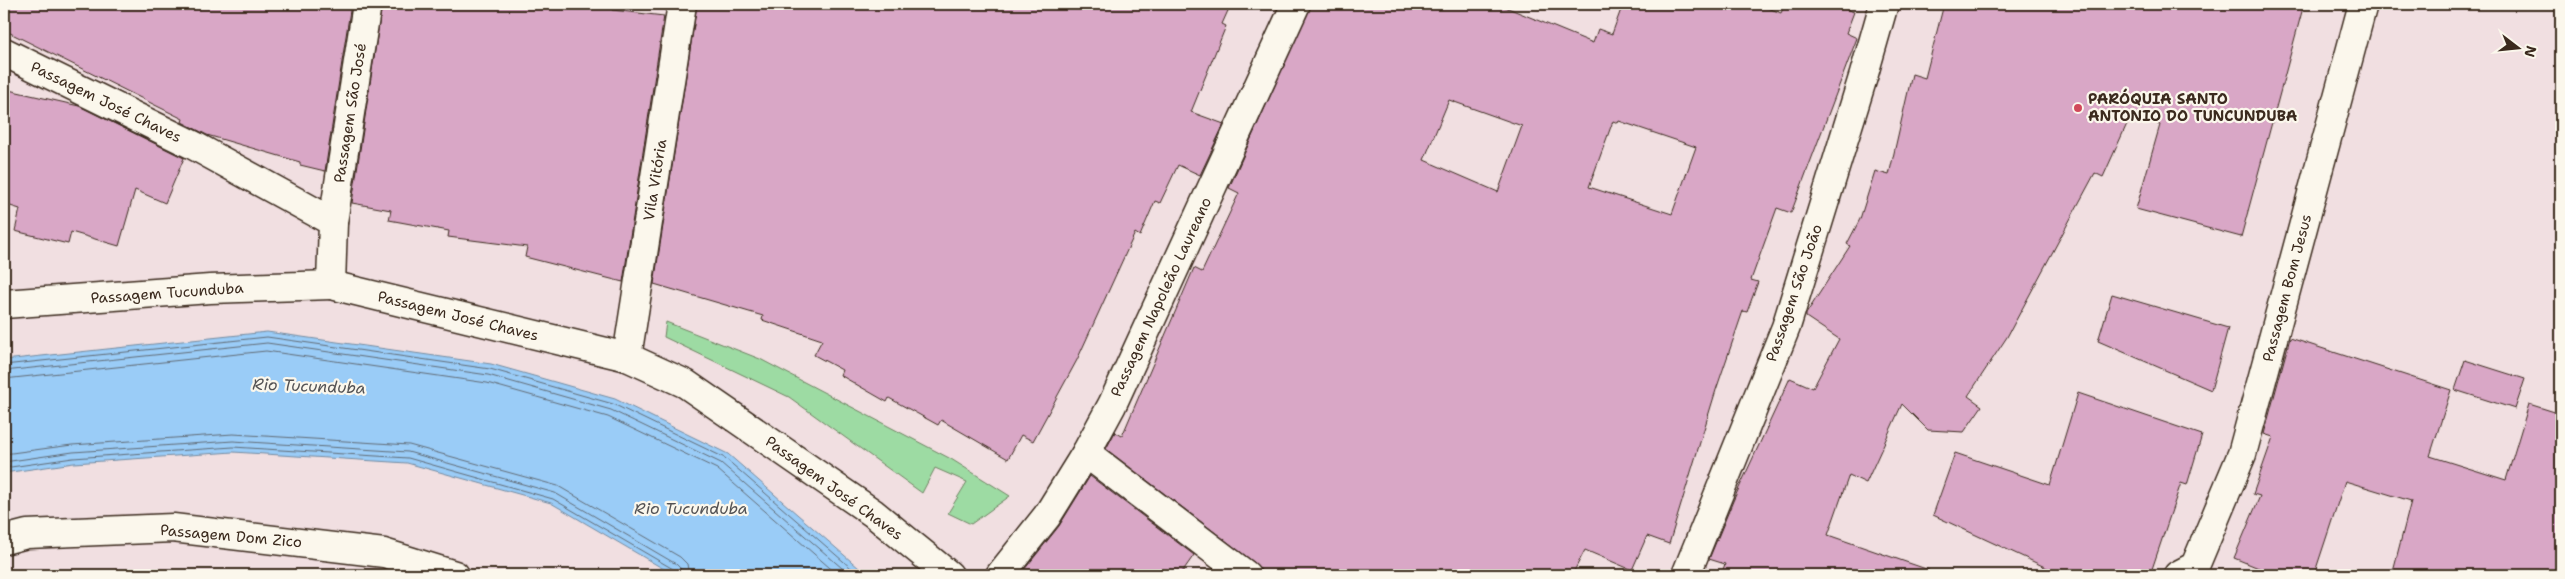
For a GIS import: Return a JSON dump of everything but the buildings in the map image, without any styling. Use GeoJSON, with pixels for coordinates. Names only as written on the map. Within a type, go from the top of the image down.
{"type":"FeatureCollection","features":[{"type":"Feature","properties":{"kind":"street","name":"Passagem São José"},"geometry":{"type":"LineString","coordinates":[[333,222],[367,4]]}},
{"type":"Feature","properties":{"kind":"street","name":"Vila Vitória"},"geometry":{"type":"LineString","coordinates":[[627,357],[682,4]]}},
{"type":"Feature","properties":{"kind":"street","name":"Passagem Napoleão Laureano"},"geometry":{"type":"LineString","coordinates":[[1000,575],[1046,516],[1086,453],[1128,369],[1296,4]]}},
{"type":"Feature","properties":{"kind":"street","name":"Passagem São João"},"geometry":{"type":"LineString","coordinates":[[1686,575],[1786,327],[1884,4]]}},
{"type":"Feature","properties":{"kind":"street","name":"Passagem Bom Jesus"},"geometry":{"type":"LineString","coordinates":[[2195,572],[2242,454],[2290,283],[2362,4]]}},
{"type":"Feature","properties":{"kind":"street","name":"Passagem José Chaves"},"geometry":{"type":"LineString","coordinates":[[4,52],[193,145],[333,222]]}},
{"type":"Feature","properties":{"kind":"street"},"geometry":{"type":"LineString","coordinates":[[331,285],[333,222]]}},
{"type":"Feature","properties":{"kind":"street","name":"Passagem José Chaves"},"geometry":{"type":"LineString","coordinates":[[331,285],[627,357],[686,384],[873,513],[949,575]]}},
{"type":"Feature","properties":{"kind":"street","name":"Passagem Tucunduba"},"geometry":{"type":"LineString","coordinates":[[4,304],[210,289],[331,285]]}},
{"type":"Feature","properties":{"kind":"street"},"geometry":{"type":"LineString","coordinates":[[1086,453],[1246,575]]}},
{"type":"Feature","properties":{"kind":"street","name":"Passagem Dom Zico"},"geometry":{"type":"LineString","coordinates":[[4,540],[27,534],[173,528],[384,553],[455,575]]}},
{"type":"Feature","properties":{"kind":"green space"},"geometry":{"type":"Polygon","coordinates":[[[666,322],[760,359],[951,459],[1010,496],[971,524],[948,513],[967,482],[935,468],[922,493],[789,397],[664,337],[666,322]]]}},
{"type":"Feature","properties":{"kind":"water","name":"Rio Tucunduba"},"geometry":{"type":"Polygon","coordinates":[[[267,332],[491,364],[615,399],[728,454],[867,575],[674,575],[551,503],[407,463],[233,452],[74,463],[4,473],[4,360],[267,332]]]}},
{"type":"Feature","properties":{"kind":"place","name":"PARÓQUIA SANTO ANTONIO DO TUNCUNDUBA"},"geometry":{"type":"Point","coordinates":[2078,108]}}]}
